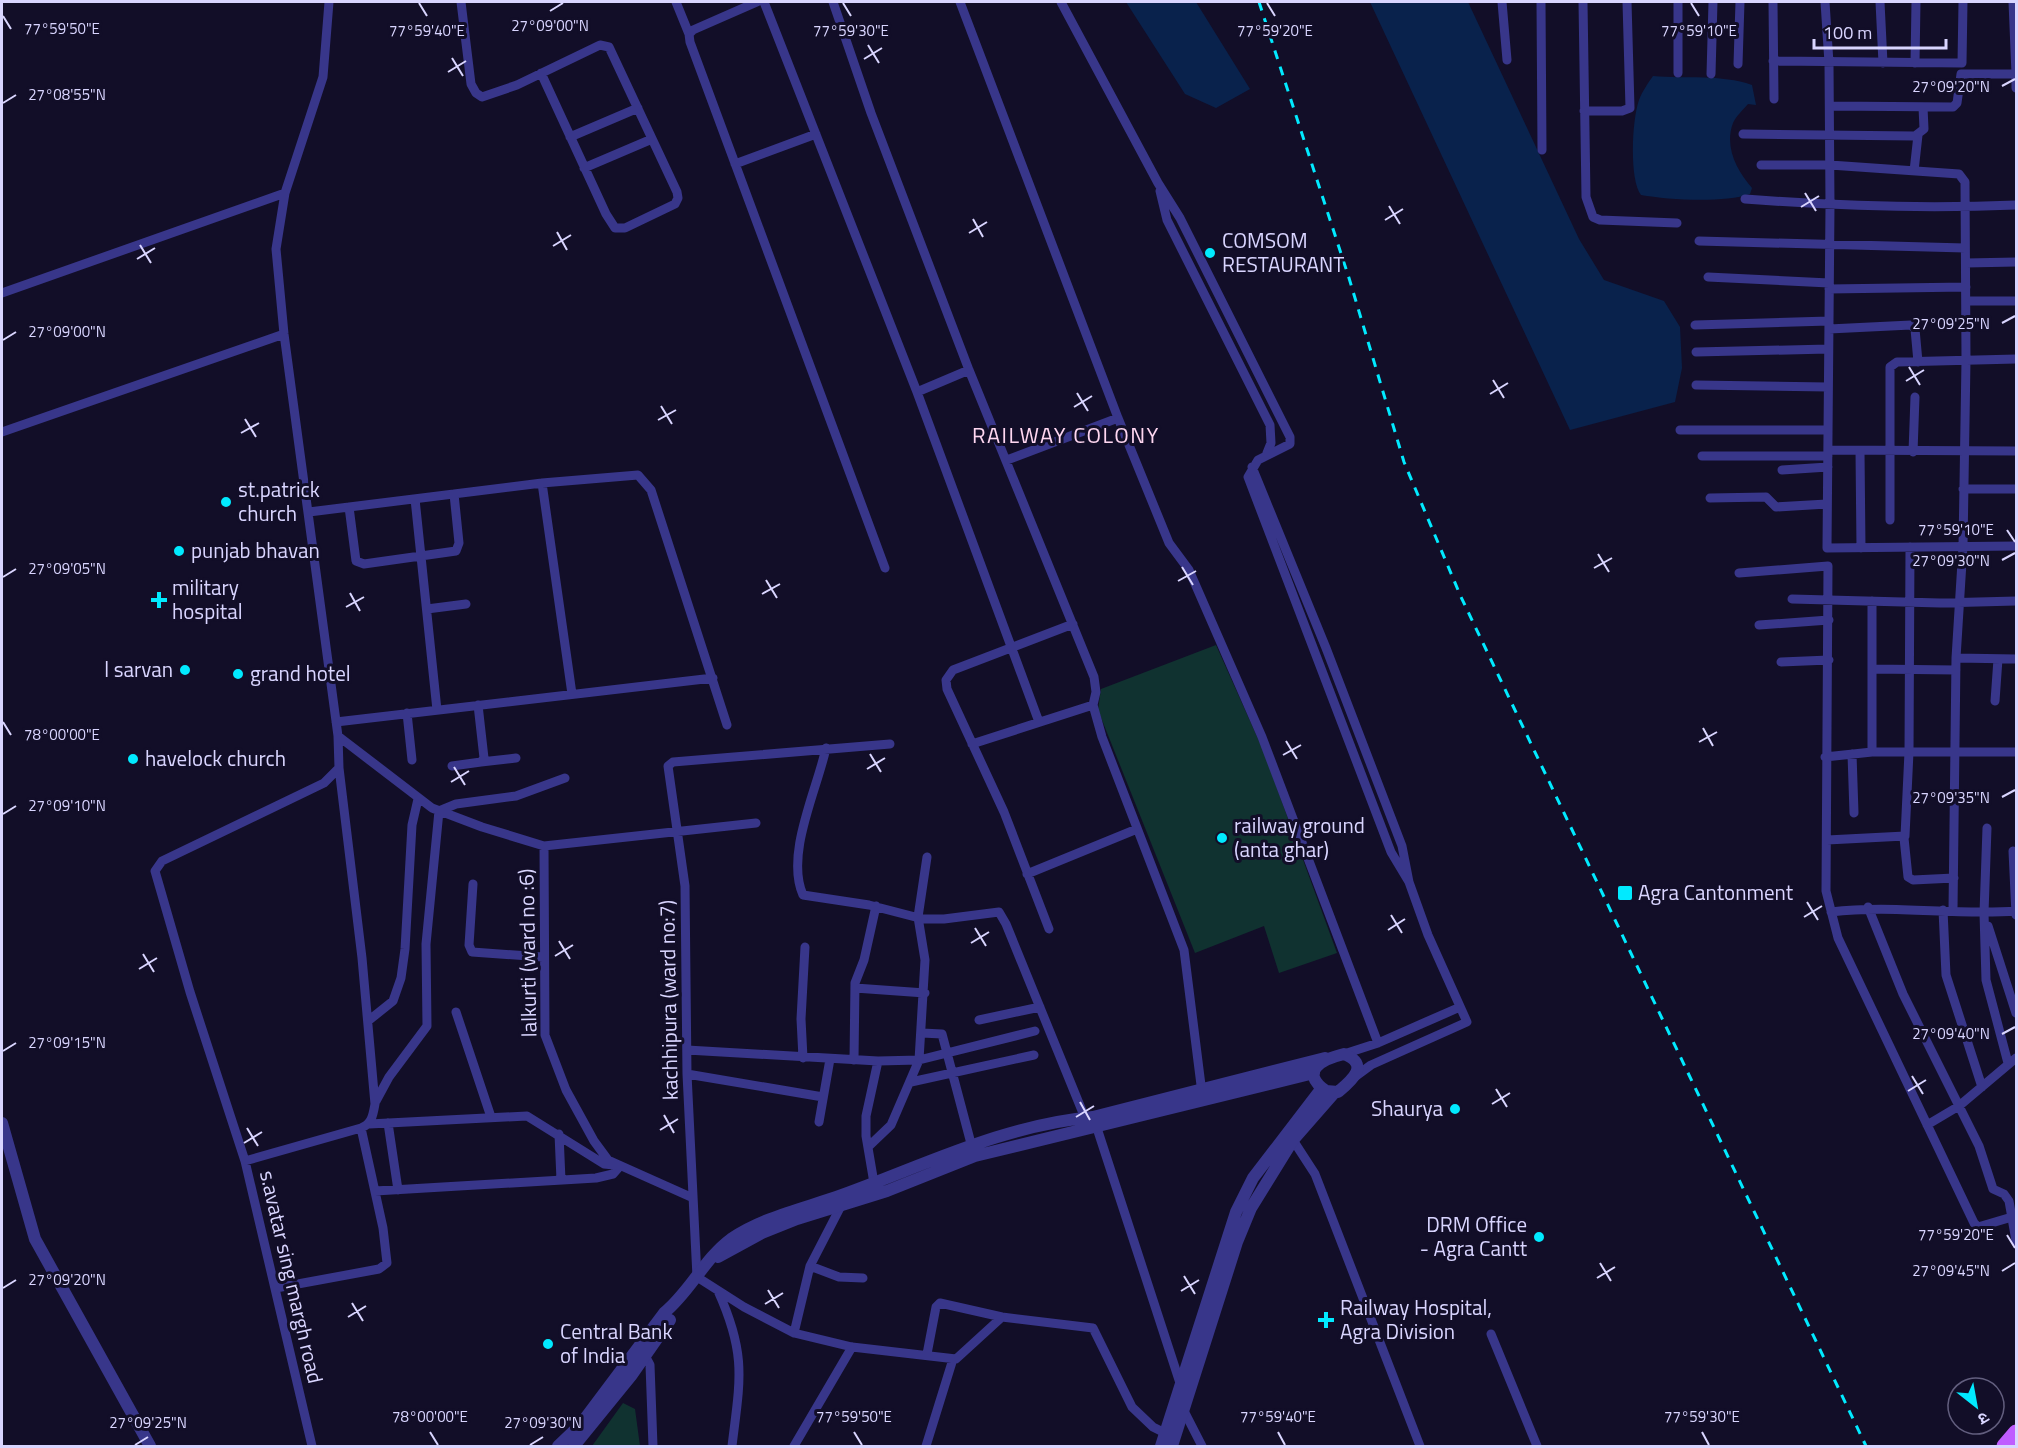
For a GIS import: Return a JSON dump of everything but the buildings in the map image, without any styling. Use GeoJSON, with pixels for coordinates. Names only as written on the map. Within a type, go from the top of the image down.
{"type":"FeatureCollection","features":[{"type":"Feature","properties":{"kind":"main road"},"geometry":{"type":"LineString","coordinates":[[2004,1446],[2016,1432]]}},
{"type":"Feature","properties":{"kind":"street"},"geometry":{"type":"LineString","coordinates":[[329,2],[323,77],[285,193],[277,230],[276,249],[284,334],[338,736],[339,768],[368,1021],[375,1104]]}},
{"type":"Feature","properties":{"kind":"street"},"geometry":{"type":"LineString","coordinates":[[460,2],[471,84],[476,93],[489,97],[541,73],[606,44],[676,192],[677,201],[626,228],[619,229],[612,225],[541,73]]}},
{"type":"Feature","properties":{"kind":"street"},"geometry":{"type":"LineString","coordinates":[[676,2],[885,568]]}},
{"type":"Feature","properties":{"kind":"street"},"geometry":{"type":"LineString","coordinates":[[689,34],[757,2]]}},
{"type":"Feature","properties":{"kind":"street"},"geometry":{"type":"LineString","coordinates":[[764,2],[917,392],[1009,647],[1039,722]]}},
{"type":"Feature","properties":{"kind":"street"},"geometry":{"type":"LineString","coordinates":[[833,2],[871,113],[969,370],[1094,677],[1096,692],[1094,705],[1102,737],[1184,950],[1202,1094]]}},
{"type":"Feature","properties":{"kind":"street"},"geometry":{"type":"LineString","coordinates":[[960,2],[1118,418],[1169,543],[1189,570],[1262,737],[1378,1043]]}},
{"type":"Feature","properties":{"kind":"street"},"geometry":{"type":"LineString","coordinates":[[1061,2],[1158,183],[1180,218],[1290,437],[1290,444],[1267,453],[1252,467],[1248,477],[1391,852],[1409,882],[1428,935],[1467,1023],[1371,1065],[1335,1092],[1290,1136],[1253,1178],[1236,1212],[1180,1384]]}},
{"type":"Feature","properties":{"kind":"street"},"geometry":{"type":"LineString","coordinates":[[1502,2],[1507,60]]}},
{"type":"Feature","properties":{"kind":"street"},"geometry":{"type":"LineString","coordinates":[[1541,2],[1542,150]]}},
{"type":"Feature","properties":{"kind":"street"},"geometry":{"type":"LineString","coordinates":[[1582,2],[1586,197],[1593,217],[1600,220],[1677,223]]}},
{"type":"Feature","properties":{"kind":"street"},"geometry":{"type":"LineString","coordinates":[[1584,111],[1622,111],[1630,108],[1626,2]]}},
{"type":"Feature","properties":{"kind":"street"},"geometry":{"type":"LineString","coordinates":[[1678,2],[1678,73]]}},
{"type":"Feature","properties":{"kind":"street"},"geometry":{"type":"LineString","coordinates":[[1711,74],[1713,2]]}},
{"type":"Feature","properties":{"kind":"street"},"geometry":{"type":"LineString","coordinates":[[1738,64],[1740,2]]}},
{"type":"Feature","properties":{"kind":"street"},"geometry":{"type":"LineString","coordinates":[[1773,2],[1774,99]]}},
{"type":"Feature","properties":{"kind":"street"},"geometry":{"type":"LineString","coordinates":[[1825,2],[1830,106],[1827,430],[1829,660],[1825,757],[1826,891],[1838,939],[1975,1225],[2014,1219]]}},
{"type":"Feature","properties":{"kind":"street"},"geometry":{"type":"LineString","coordinates":[[1880,2],[1883,63]]}},
{"type":"Feature","properties":{"kind":"street"},"geometry":{"type":"LineString","coordinates":[[1915,63],[1916,2]]}},
{"type":"Feature","properties":{"kind":"street"},"geometry":{"type":"LineString","coordinates":[[1830,106],[1956,106],[1962,63],[1963,2]]}},
{"type":"Feature","properties":{"kind":"street"},"geometry":{"type":"LineString","coordinates":[[2013,2],[2016,88]]}},
{"type":"Feature","properties":{"kind":"street"},"geometry":{"type":"LineString","coordinates":[[1773,61],[1962,63]]}},
{"type":"Feature","properties":{"kind":"street"},"geometry":{"type":"LineString","coordinates":[[1961,74],[2016,74]]}},
{"type":"Feature","properties":{"kind":"street"},"geometry":{"type":"LineString","coordinates":[[1914,171],[1918,135],[1924,129],[1923,107]]}},
{"type":"Feature","properties":{"kind":"street"},"geometry":{"type":"LineString","coordinates":[[570,137],[638,108]]}},
{"type":"Feature","properties":{"kind":"street"},"geometry":{"type":"LineString","coordinates":[[735,164],[816,134]]}},
{"type":"Feature","properties":{"kind":"street"},"geometry":{"type":"LineString","coordinates":[[1743,134],[1918,135]]}},
{"type":"Feature","properties":{"kind":"street"},"geometry":{"type":"LineString","coordinates":[[584,168],[652,139]]}},
{"type":"Feature","properties":{"kind":"street"},"geometry":{"type":"LineString","coordinates":[[1761,165],[1830,165],[1914,171],[1961,175],[1965,182],[1966,360],[1963,546],[1956,658],[1953,910]]}},
{"type":"Feature","properties":{"kind":"street"},"geometry":{"type":"LineString","coordinates":[[1158,183],[1167,220],[1270,425],[1271,443],[1267,453]]}},
{"type":"Feature","properties":{"kind":"street"},"geometry":{"type":"LineString","coordinates":[[2,293],[285,193]]}},
{"type":"Feature","properties":{"kind":"street"},"geometry":{"type":"LineString","coordinates":[[1745,199],[1830,206],[1965,208],[2016,205]]}},
{"type":"Feature","properties":{"kind":"street"},"geometry":{"type":"LineString","coordinates":[[1698,241],[1965,248]]}},
{"type":"Feature","properties":{"kind":"street"},"geometry":{"type":"LineString","coordinates":[[1966,263],[2016,262]]}},
{"type":"Feature","properties":{"kind":"street"},"geometry":{"type":"LineString","coordinates":[[1708,276],[1829,286],[1966,287]]}},
{"type":"Feature","properties":{"kind":"street"},"geometry":{"type":"LineString","coordinates":[[1966,301],[2016,301]]}},
{"type":"Feature","properties":{"kind":"street"},"geometry":{"type":"LineString","coordinates":[[1695,325],[1911,325],[1915,329],[1918,362]]}},
{"type":"Feature","properties":{"kind":"street"},"geometry":{"type":"LineString","coordinates":[[2,432],[284,334]]}},
{"type":"Feature","properties":{"kind":"street"},"geometry":{"type":"LineString","coordinates":[[1232,347],[1243,341]]}},
{"type":"Feature","properties":{"kind":"street"},"geometry":{"type":"LineString","coordinates":[[1696,352],[1828,350]]}},
{"type":"Feature","properties":{"kind":"street"},"geometry":{"type":"LineString","coordinates":[[1890,520],[1890,367],[1897,362],[2016,359]]}},
{"type":"Feature","properties":{"kind":"street"},"geometry":{"type":"LineString","coordinates":[[917,392],[969,370]]}},
{"type":"Feature","properties":{"kind":"street"},"geometry":{"type":"LineString","coordinates":[[1696,386],[1828,387]]}},
{"type":"Feature","properties":{"kind":"street"},"geometry":{"type":"LineString","coordinates":[[1913,452],[1915,397]]}},
{"type":"Feature","properties":{"kind":"street"},"geometry":{"type":"LineString","coordinates":[[1007,460],[1118,418]]}},
{"type":"Feature","properties":{"kind":"street"},"geometry":{"type":"LineString","coordinates":[[1680,430],[1827,430]]}},
{"type":"Feature","properties":{"kind":"street"},"geometry":{"type":"LineString","coordinates":[[1702,456],[1860,451],[2016,451]]}},
{"type":"Feature","properties":{"kind":"street"},"geometry":{"type":"LineString","coordinates":[[1860,451],[1861,548]]}},
{"type":"Feature","properties":{"kind":"street"},"geometry":{"type":"LineString","coordinates":[[1782,470],[1828,467]]}},
{"type":"Feature","properties":{"kind":"street"},"geometry":{"type":"LineString","coordinates":[[309,512],[542,483],[638,475],[648,484],[713,678],[726,725]]}},
{"type":"Feature","properties":{"kind":"street"},"geometry":{"type":"LineString","coordinates":[[542,483],[572,694]]}},
{"type":"Feature","properties":{"kind":"street"},"geometry":{"type":"LineString","coordinates":[[1963,489],[2016,489]]}},
{"type":"Feature","properties":{"kind":"street"},"geometry":{"type":"LineString","coordinates":[[349,507],[355,556],[359,564],[451,552],[458,548],[454,494]]}},
{"type":"Feature","properties":{"kind":"street"},"geometry":{"type":"LineString","coordinates":[[1710,498],[1766,497],[1776,507],[1827,504]]}},
{"type":"Feature","properties":{"kind":"street"},"geometry":{"type":"LineString","coordinates":[[415,499],[437,710]]}},
{"type":"Feature","properties":{"kind":"street"},"geometry":{"type":"LineString","coordinates":[[1827,548],[2016,546]]}},
{"type":"Feature","properties":{"kind":"street"},"geometry":{"type":"LineString","coordinates":[[1910,547],[1912,602],[1910,752],[1904,837],[1908,877],[1914,880],[1954,878]]}},
{"type":"Feature","properties":{"kind":"street"},"geometry":{"type":"LineString","coordinates":[[1739,573],[1828,566]]}},
{"type":"Feature","properties":{"kind":"street"},"geometry":{"type":"LineString","coordinates":[[1792,599],[2016,602]]}},
{"type":"Feature","properties":{"kind":"street"},"geometry":{"type":"LineString","coordinates":[[1872,601],[1872,752]]}},
{"type":"Feature","properties":{"kind":"street"},"geometry":{"type":"LineString","coordinates":[[427,609],[466,604]]}},
{"type":"Feature","properties":{"kind":"street"},"geometry":{"type":"LineString","coordinates":[[1759,625],[1829,620]]}},
{"type":"Feature","properties":{"kind":"street"},"geometry":{"type":"LineString","coordinates":[[1049,929],[1005,812],[947,689],[948,675],[953,670],[1009,647],[1073,624]]}},
{"type":"Feature","properties":{"kind":"street"},"geometry":{"type":"LineString","coordinates":[[1956,658],[2016,659]]}},
{"type":"Feature","properties":{"kind":"street"},"geometry":{"type":"LineString","coordinates":[[1995,701],[1998,659]]}},
{"type":"Feature","properties":{"kind":"street"},"geometry":{"type":"LineString","coordinates":[[1781,662],[1829,660]]}},
{"type":"Feature","properties":{"kind":"street"},"geometry":{"type":"LineString","coordinates":[[1872,669],[1956,670]]}},
{"type":"Feature","properties":{"kind":"street"},"geometry":{"type":"LineString","coordinates":[[336,722],[713,678]]}},
{"type":"Feature","properties":{"kind":"street"},"geometry":{"type":"LineString","coordinates":[[478,705],[485,751],[481,762]]}},
{"type":"Feature","properties":{"kind":"street"},"geometry":{"type":"LineString","coordinates":[[972,744],[1094,705]]}},
{"type":"Feature","properties":{"kind":"street"},"geometry":{"type":"LineString","coordinates":[[408,713],[412,760]]}},
{"type":"Feature","properties":{"kind":"street"},"geometry":{"type":"LineString","coordinates":[[338,736],[418,799],[439,811],[544,846],[756,823]]}},
{"type":"Feature","properties":{"kind":"street","name":"kachhipura (ward no:7)"},"geometry":{"type":"LineString","coordinates":[[697,1277],[687,1074],[685,886],[667,770],[673,762],[890,744]]}},
{"type":"Feature","properties":{"kind":"street"},"geometry":{"type":"LineString","coordinates":[[826,748],[820,778],[803,828],[798,864],[801,892],[807,896],[876,906],[918,917],[944,919],[999,912],[1092,1121],[1180,1384],[1182,1403],[1202,1446]]}},
{"type":"Feature","properties":{"kind":"street"},"geometry":{"type":"LineString","coordinates":[[1825,757],[1872,752],[2016,752]]}},
{"type":"Feature","properties":{"kind":"street"},"geometry":{"type":"LineString","coordinates":[[1852,754],[1854,813]]}},
{"type":"Feature","properties":{"kind":"street"},"geometry":{"type":"LineString","coordinates":[[452,766],[516,758]]}},
{"type":"Feature","properties":{"kind":"street","name":"s.avatar sing margh road"},"geometry":{"type":"LineString","coordinates":[[312,1446],[245,1161],[156,877],[157,865],[162,861],[293,800],[324,783],[339,768]]}},
{"type":"Feature","properties":{"kind":"street"},"geometry":{"type":"LineString","coordinates":[[439,811],[456,804],[516,796],[565,778]]}},
{"type":"Feature","properties":{"kind":"street"},"geometry":{"type":"LineString","coordinates":[[368,1021],[393,1001],[401,978],[405,950],[412,825],[418,799]]}},
{"type":"Feature","properties":{"kind":"street"},"geometry":{"type":"LineString","coordinates":[[276,1288],[384,1266],[388,1259],[365,1126],[389,1077],[427,1026],[426,944],[439,811]]}},
{"type":"Feature","properties":{"kind":"street"},"geometry":{"type":"LineString","coordinates":[[1927,1125],[1959,1106],[2012,1060],[1986,980],[1984,916],[1987,828]]}},
{"type":"Feature","properties":{"kind":"street"},"geometry":{"type":"LineString","coordinates":[[1027,874],[1137,830]]}},
{"type":"Feature","properties":{"kind":"street"},"geometry":{"type":"LineString","coordinates":[[1827,840],[1904,837]]}},
{"type":"Feature","properties":{"kind":"street","name":"lalkurti (ward no :6)"},"geometry":{"type":"LineString","coordinates":[[544,846],[545,1035],[566,1090],[600,1150],[618,1165]]}},
{"type":"Feature","properties":{"kind":"street"},"geometry":{"type":"LineString","coordinates":[[1831,912],[1868,907],[1953,910],[1984,916],[2016,912],[2013,851]]}},
{"type":"Feature","properties":{"kind":"street"},"geometry":{"type":"LineString","coordinates":[[868,1147],[891,1125],[919,1060],[925,993],[925,950],[918,917],[927,857]]}},
{"type":"Feature","properties":{"kind":"street"},"geometry":{"type":"LineString","coordinates":[[472,884],[469,945],[472,952],[543,957]]}},
{"type":"Feature","properties":{"kind":"street"},"geometry":{"type":"LineString","coordinates":[[854,1060],[855,988],[876,906]]}},
{"type":"Feature","properties":{"kind":"street"},"geometry":{"type":"LineString","coordinates":[[1868,907],[1903,994],[1979,1146],[1993,1189],[2004,1194],[2010,1201],[2016,1241]]}},
{"type":"Feature","properties":{"kind":"street"},"geometry":{"type":"LineString","coordinates":[[1943,910],[1946,975],[1982,1087]]}},
{"type":"Feature","properties":{"kind":"street"},"geometry":{"type":"LineString","coordinates":[[1984,916],[2016,1013]]}},
{"type":"Feature","properties":{"kind":"street"},"geometry":{"type":"LineString","coordinates":[[803,1058],[801,1019],[805,947]]}},
{"type":"Feature","properties":{"kind":"street"},"geometry":{"type":"LineString","coordinates":[[855,988],[925,993]]}},
{"type":"Feature","properties":{"kind":"street"},"geometry":{"type":"LineString","coordinates":[[979,1020],[1040,1007]]}},
{"type":"Feature","properties":{"kind":"street"},"geometry":{"type":"LineString","coordinates":[[574,1446],[642,1351],[664,1313],[677,1303],[709,1261],[762,1233],[842,1200],[874,1183],[973,1150],[1202,1094],[1344,1054],[1378,1043],[1460,1007]]}},
{"type":"Feature","properties":{"kind":"street"},"geometry":{"type":"LineString","coordinates":[[456,1012],[491,1118]]}},
{"type":"Feature","properties":{"kind":"street"},"geometry":{"type":"LineString","coordinates":[[687,1050],[803,1058],[919,1060],[1035,1031]]}},
{"type":"Feature","properties":{"kind":"street"},"geometry":{"type":"LineString","coordinates":[[922,1033],[942,1034],[949,1053],[973,1150]]}},
{"type":"Feature","properties":{"kind":"street"},"geometry":{"type":"LineString","coordinates":[[911,1082],[1034,1054]]}},
{"type":"Feature","properties":{"kind":"street"},"geometry":{"type":"LineString","coordinates":[[1344,1054],[1353,1061],[1357,1069],[1356,1076]]}},
{"type":"Feature","properties":{"kind":"street"},"geometry":{"type":"LineString","coordinates":[[1325,1058],[1317,1064],[1314,1073],[1322,1088],[1335,1092]]}},
{"type":"Feature","properties":{"kind":"street"},"geometry":{"type":"LineString","coordinates":[[819,1122],[830,1059]]}},
{"type":"Feature","properties":{"kind":"street"},"geometry":{"type":"LineString","coordinates":[[874,1183],[866,1116],[878,1061]]}},
{"type":"Feature","properties":{"kind":"street"},"geometry":{"type":"LineString","coordinates":[[1202,1094],[1314,1073]]}},
{"type":"Feature","properties":{"kind":"street"},"geometry":{"type":"LineString","coordinates":[[687,1074],[823,1097]]}},
{"type":"Feature","properties":{"kind":"street"},"geometry":{"type":"LineString","coordinates":[[1172,1446],[1182,1403],[1237,1242],[1251,1208],[1290,1136],[1322,1088]]}},
{"type":"Feature","properties":{"kind":"street"},"geometry":{"type":"LineString","coordinates":[[245,1161],[365,1126],[527,1116],[604,1164],[618,1165],[693,1198]]}},
{"type":"Feature","properties":{"kind":"street"},"geometry":{"type":"LineString","coordinates":[[2,1123],[35,1239],[150,1446]]}},
{"type":"Feature","properties":{"kind":"street"},"geometry":{"type":"LineString","coordinates":[[388,1123],[398,1190]]}},
{"type":"Feature","properties":{"kind":"street"},"geometry":{"type":"LineString","coordinates":[[559,1134],[561,1180]]}},
{"type":"Feature","properties":{"kind":"street"},"geometry":{"type":"LineString","coordinates":[[1290,1136],[1315,1174],[1420,1446]]}},
{"type":"Feature","properties":{"kind":"street"},"geometry":{"type":"LineString","coordinates":[[842,1200],[887,1191],[973,1150]]}},
{"type":"Feature","properties":{"kind":"street"},"geometry":{"type":"LineString","coordinates":[[375,1191],[608,1176],[615,1173],[618,1165]]}},
{"type":"Feature","properties":{"kind":"street"},"geometry":{"type":"LineString","coordinates":[[794,1332],[810,1266],[842,1200]]}},
{"type":"Feature","properties":{"kind":"street"},"geometry":{"type":"LineString","coordinates":[[810,1266],[839,1277],[862,1278]]}},
{"type":"Feature","properties":{"kind":"street"},"geometry":{"type":"LineString","coordinates":[[697,1277],[766,1320],[794,1332],[852,1347],[927,1354],[953,1359],[964,1353],[1002,1317]]}},
{"type":"Feature","properties":{"kind":"street"},"geometry":{"type":"LineString","coordinates":[[717,1290],[734,1329],[739,1353],[740,1388],[732,1446]]}},
{"type":"Feature","properties":{"kind":"street"},"geometry":{"type":"LineString","coordinates":[[927,1354],[936,1307],[940,1303],[1002,1317],[1093,1328],[1132,1407],[1154,1427],[1165,1433]]}},
{"type":"Feature","properties":{"kind":"street"},"geometry":{"type":"LineString","coordinates":[[1491,1334],[1537,1446]]}},
{"type":"Feature","properties":{"kind":"street"},"geometry":{"type":"LineString","coordinates":[[794,1446],[852,1347]]}},
{"type":"Feature","properties":{"kind":"street"},"geometry":{"type":"LineString","coordinates":[[558,1446],[580,1425],[642,1351]]}},
{"type":"Feature","properties":{"kind":"street"},"geometry":{"type":"LineString","coordinates":[[642,1351],[650,1365],[653,1446]]}},
{"type":"Feature","properties":{"kind":"street"},"geometry":{"type":"LineString","coordinates":[[926,1446],[953,1359]]}},
{"type":"Feature","properties":{"kind":"street"},"geometry":{"type":"LineString","coordinates":[[1161,1446],[1165,1433],[1182,1403]]}},
{"type":"Feature","properties":{"kind":"green space","name":"railway ground (anta ghar)"},"geometry":{"type":"Polygon","coordinates":[[[1216,645],[1263,750],[1337,953],[1279,973],[1264,926],[1195,953],[1098,710],[1101,689],[1216,645]]]}},
{"type":"Feature","properties":{"kind":"green space"},"geometry":{"type":"Polygon","coordinates":[[[623,1403],[635,1409],[640,1446],[592,1446],[623,1403]]]}},
{"type":"Feature","properties":{"kind":"water"},"geometry":{"type":"Polygon","coordinates":[[[1126,2],[1196,2],[1250,89],[1216,108],[1185,94],[1126,2]]]}},
{"type":"Feature","properties":{"kind":"water"},"geometry":{"type":"Polygon","coordinates":[[[1370,2],[1468,2],[1579,239],[1604,280],[1664,301],[1680,327],[1682,368],[1675,402],[1570,430],[1370,2]]]}},
{"type":"Feature","properties":{"kind":"water"},"geometry":{"type":"Polygon","coordinates":[[[1653,76],[1728,79],[1752,85],[1756,105],[1748,104],[1736,118],[1730,141],[1733,158],[1741,174],[1752,188],[1750,194],[1726,199],[1696,200],[1641,195],[1637,187],[1633,163],[1635,121],[1639,100],[1653,76]]]}},
{"type":"Feature","properties":{"kind":"railway"},"geometry":{"type":"LineString","coordinates":[[1259,2],[1349,278],[1404,462],[1461,597],[1866,1446]]}},
{"type":"Feature","properties":{"kind":"place","name":"COMSOM RESTAURANT"},"geometry":{"type":"Point","coordinates":[1210,253]}},
{"type":"Feature","properties":{"kind":"place","name":"st.patrick church"},"geometry":{"type":"Point","coordinates":[226,502]}},
{"type":"Feature","properties":{"kind":"place","name":"punjab bhavan"},"geometry":{"type":"Point","coordinates":[179,551]}},
{"type":"Feature","properties":{"kind":"place","name":"military hospital"},"geometry":{"type":"Point","coordinates":[159,600]}},
{"type":"Feature","properties":{"kind":"place","name":"l sarvan"},"geometry":{"type":"Point","coordinates":[185,670]}},
{"type":"Feature","properties":{"kind":"place","name":"grand hotel"},"geometry":{"type":"Point","coordinates":[238,674]}},
{"type":"Feature","properties":{"kind":"place","name":"havelock church"},"geometry":{"type":"Point","coordinates":[133,759]}},
{"type":"Feature","properties":{"kind":"place","name":"railway ground (anta ghar)"},"geometry":{"type":"Point","coordinates":[1222,838]}},
{"type":"Feature","properties":{"kind":"place","name":"Agra Cantonment"},"geometry":{"type":"Point","coordinates":[1625,893]}},
{"type":"Feature","properties":{"kind":"place","name":"Shaurya"},"geometry":{"type":"Point","coordinates":[1455,1109]}},
{"type":"Feature","properties":{"kind":"place","name":"DRM Office - Agra Cantt"},"geometry":{"type":"Point","coordinates":[1539,1237]}},
{"type":"Feature","properties":{"kind":"place","name":"Railway Hospital, Agra Division"},"geometry":{"type":"Point","coordinates":[1326,1320]}},
{"type":"Feature","properties":{"kind":"place","name":"Central Bank of India"},"geometry":{"type":"Point","coordinates":[548,1344]}},
{"type":"Feature","properties":{"kind":"district","name":"RAILWAY COLONY"},"geometry":{"type":"Point","coordinates":[1066,435]}}]}
